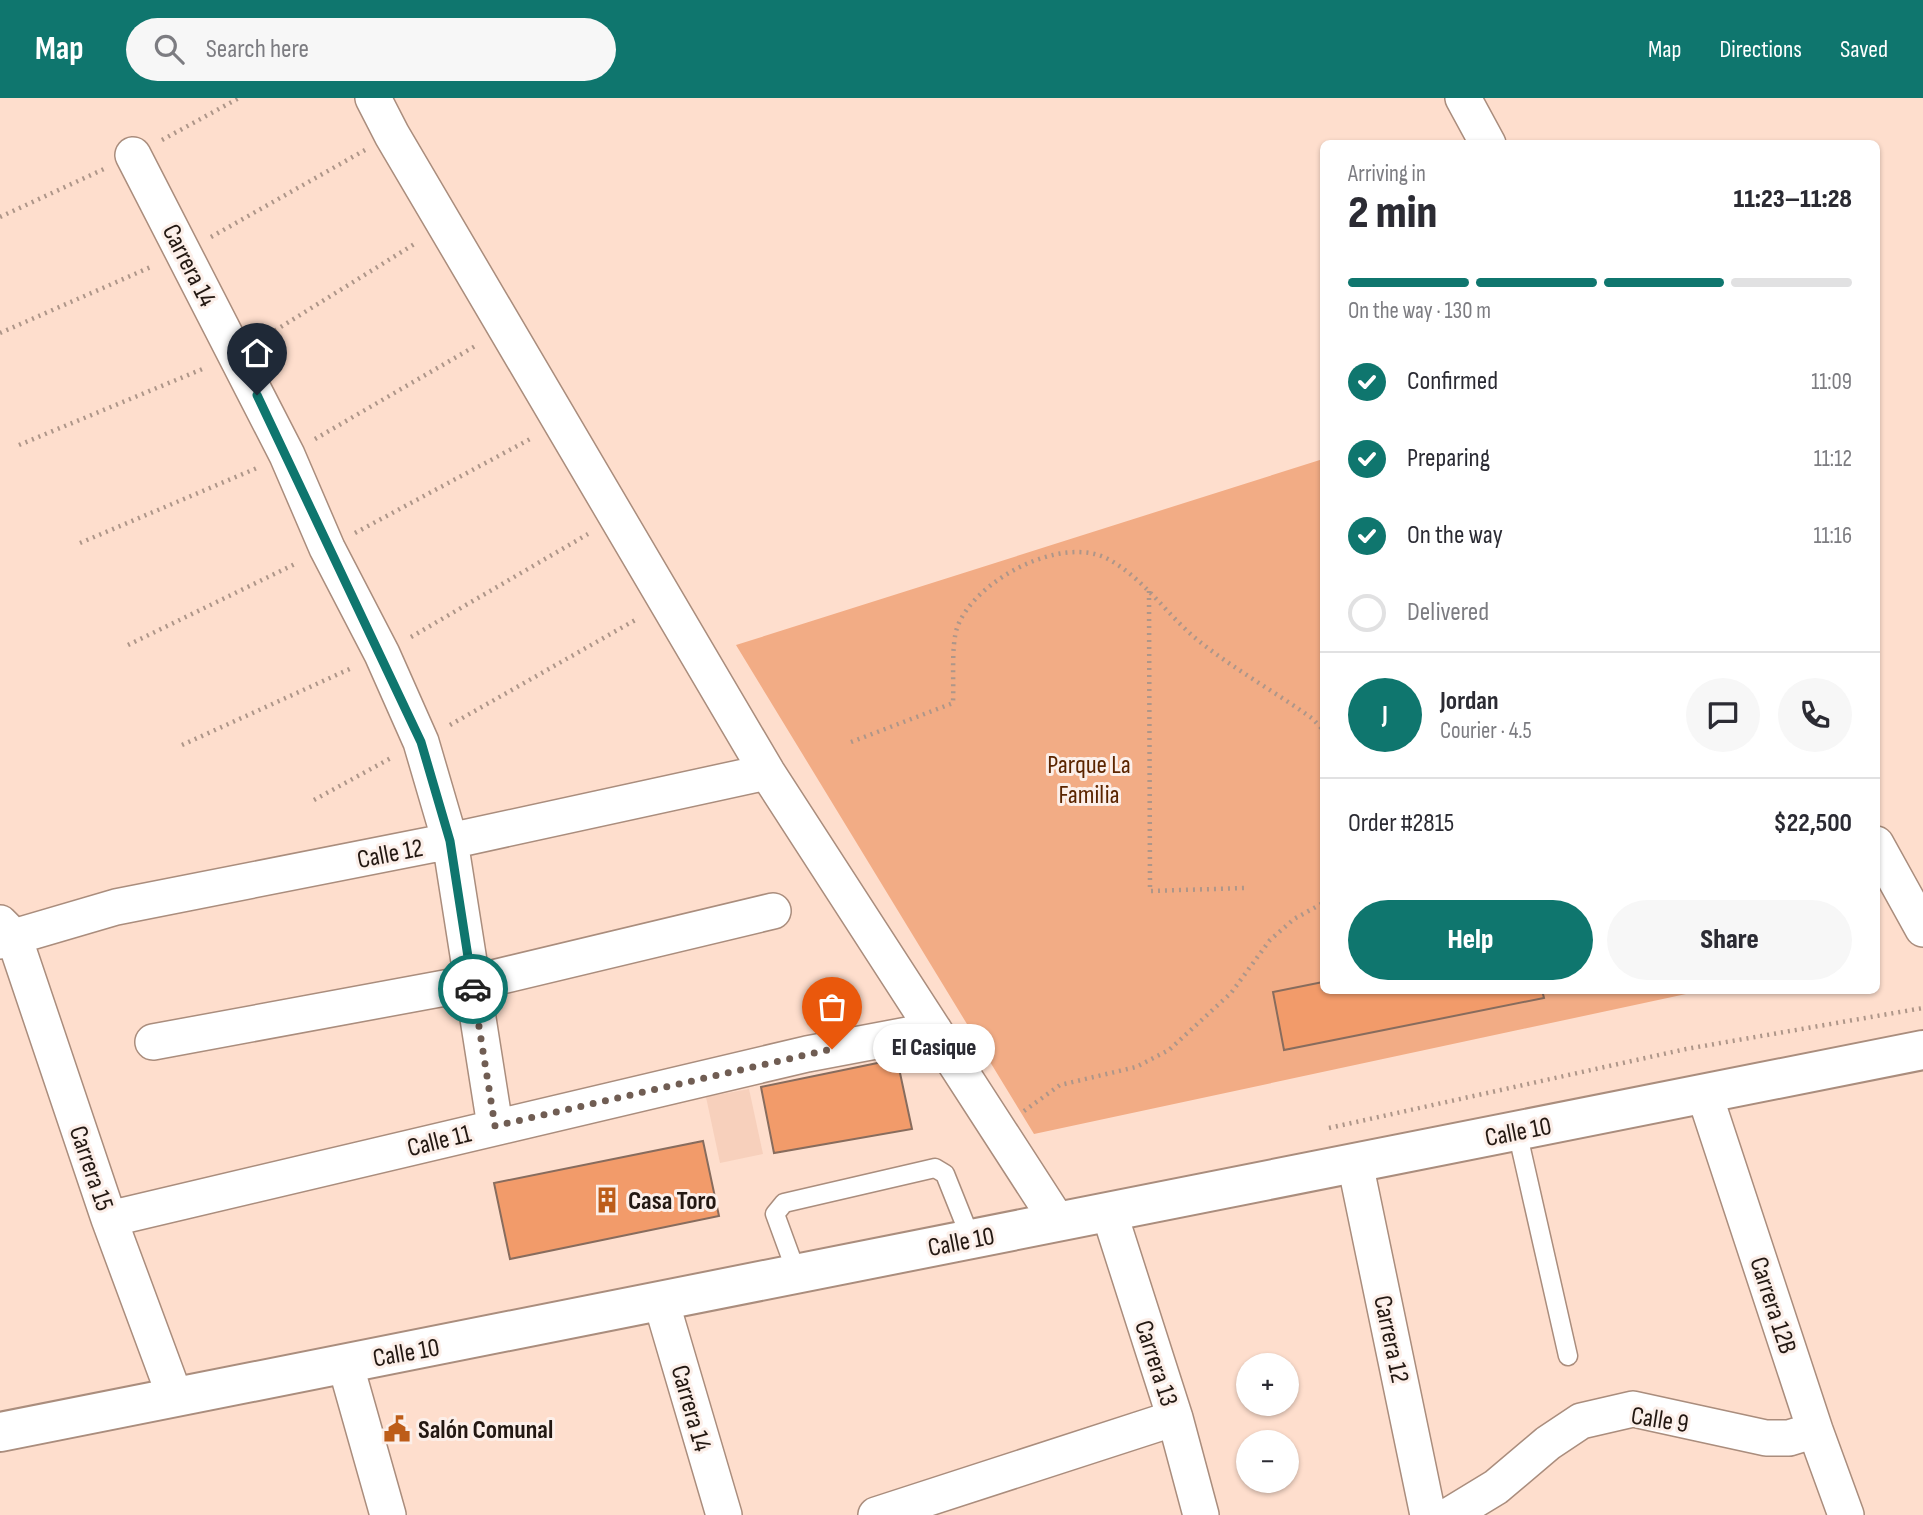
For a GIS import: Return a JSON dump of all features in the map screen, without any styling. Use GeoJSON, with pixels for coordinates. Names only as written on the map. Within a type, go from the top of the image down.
{"type":"FeatureCollection","features":[{"type":"Feature","properties":{"kind":"street"},"geometry":{"type":"LineString","coordinates":[[373,98],[392,135],[768,772],[1058,1222]]}},
{"type":"Feature","properties":{"kind":"street"},"geometry":{"type":"LineString","coordinates":[[1463,98],[1486,140]]}},
{"type":"Feature","properties":{"kind":"street","name":"Carrera 14"},"geometry":{"type":"LineString","coordinates":[[133,155],[287,455],[327,548],[382,654],[421,742],[450,841],[495,1126]]}},
{"type":"Feature","properties":{"kind":"street","name":"Calle 12"},"geometry":{"type":"LineString","coordinates":[[5,934],[116,907],[450,841],[768,772]]}},
{"type":"Feature","properties":{"kind":"street"},"geometry":{"type":"LineString","coordinates":[[1880,851],[1923,929]]}},
{"type":"Feature","properties":{"kind":"street"},"geometry":{"type":"LineString","coordinates":[[153,1042],[472,983],[773,911]]}},
{"type":"Feature","properties":{"kind":"street","name":"Carrera 15"},"geometry":{"type":"LineString","coordinates":[[5,934],[175,1397]]}},
{"type":"Feature","properties":{"kind":"street","name":"Calle 11"},"geometry":{"type":"LineString","coordinates":[[109,1220],[495,1126],[807,1054],[934,1030]]}},
{"type":"Feature","properties":{"kind":"street","name":"Calle 10"},"geometry":{"type":"LineString","coordinates":[[0,1432],[1923,1050]]}},
{"type":"Feature","properties":{"kind":"street","name":"Carrera 12B"},"geometry":{"type":"LineString","coordinates":[[1704,1093],[1815,1430],[1846,1515]]}},
{"type":"Feature","properties":{"kind":"street","name":"Carrera 12"},"geometry":{"type":"LineString","coordinates":[[1355,1163],[1429,1515]]}},
{"type":"Feature","properties":{"kind":"street","name":"Carrera 13"},"geometry":{"type":"LineString","coordinates":[[1109,1212],[1175,1418],[1201,1515]]}},
{"type":"Feature","properties":{"kind":"street","name":"Carrera 14"},"geometry":{"type":"LineString","coordinates":[[661,1301],[723,1515]]}},
{"type":"Feature","properties":{"kind":"street"},"geometry":{"type":"LineString","coordinates":[[345,1363],[388,1515]]}},
{"type":"Feature","properties":{"kind":"street","name":"Calle 9"},"geometry":{"type":"LineString","coordinates":[[1450,1515],[1496,1488],[1548,1443],[1581,1421],[1633,1409],[1766,1438],[1790,1438],[1815,1430]]}},
{"type":"Feature","properties":{"kind":"street"},"geometry":{"type":"LineString","coordinates":[[876,1515],[1175,1418]]}},
{"type":"Feature","properties":{"kind":"lane"},"geometry":{"type":"LineString","coordinates":[[1517,1130],[1568,1356]]}},
{"type":"Feature","properties":{"kind":"lane"},"geometry":{"type":"LineString","coordinates":[[797,1274],[775,1214],[784,1203],[935,1168],[945,1174],[971,1239]]}},
{"type":"Feature","properties":{"kind":"path"},"geometry":{"type":"LineString","coordinates":[[851,742],[953,702],[957,628],[979,596],[1018,566],[1064,551],[1106,558],[1149,590],[1195,637],[1320,727]]}},
{"type":"Feature","properties":{"kind":"path"},"geometry":{"type":"LineString","coordinates":[[1149,590],[1150,891],[1245,888]]}},
{"type":"Feature","properties":{"kind":"path"},"geometry":{"type":"LineString","coordinates":[[314,800],[667,602]]}},
{"type":"Feature","properties":{"kind":"path"},"geometry":{"type":"LineString","coordinates":[[1000,1133],[1032,1103],[1060,1085],[1136,1067],[1169,1050],[1231,993],[1270,940],[1294,919],[1320,905]]}},
{"type":"Feature","properties":{"kind":"shaded area"},"geometry":{"type":"Polygon","coordinates":[[[749,1089],[763,1154],[720,1163],[706,1097],[749,1089]]]}},
{"type":"Feature","properties":{"kind":"green space","name":"Parque La Familia"},"geometry":{"type":"Polygon","coordinates":[[[1320,460],[1320,994],[1686,994],[1034,1134],[736,645],[1320,460]]]}},
{"type":"Feature","properties":{"kind":"building"},"geometry":{"type":"Polygon","coordinates":[[[1320,983],[1320,994],[1543,994],[1544,998],[1284,1050],[1273,992],[1320,983]]]}},
{"type":"Feature","properties":{"kind":"building"},"geometry":{"type":"Polygon","coordinates":[[[897,1059],[912,1129],[774,1153],[761,1087],[897,1059]]]}},
{"type":"Feature","properties":{"kind":"building","name":"Casa Toro"},"geometry":{"type":"Polygon","coordinates":[[[703,1141],[719,1216],[510,1259],[494,1183],[703,1141]]]}},
{"type":"Feature","properties":{"kind":"way so far"},"geometry":{"type":"LineString","coordinates":[[473,989],[495,1126],[832,1049]]}},
{"type":"Feature","properties":{"kind":"place","name":"El Casique"},"geometry":{"type":"Point","coordinates":[832,1049]}},
{"type":"Feature","properties":{"kind":"place","name":"Casa Toro"},"geometry":{"type":"Point","coordinates":[607,1200]}},
{"type":"Feature","properties":{"kind":"place","name":"Salón Comunal"},"geometry":{"type":"Point","coordinates":[397,1429]}},
{"type":"Feature","properties":{"kind":"route"},"geometry":{"type":"LineString","coordinates":[[257,395],[287,455],[327,548],[382,654],[421,742],[450,841],[473,989]]}}]}
